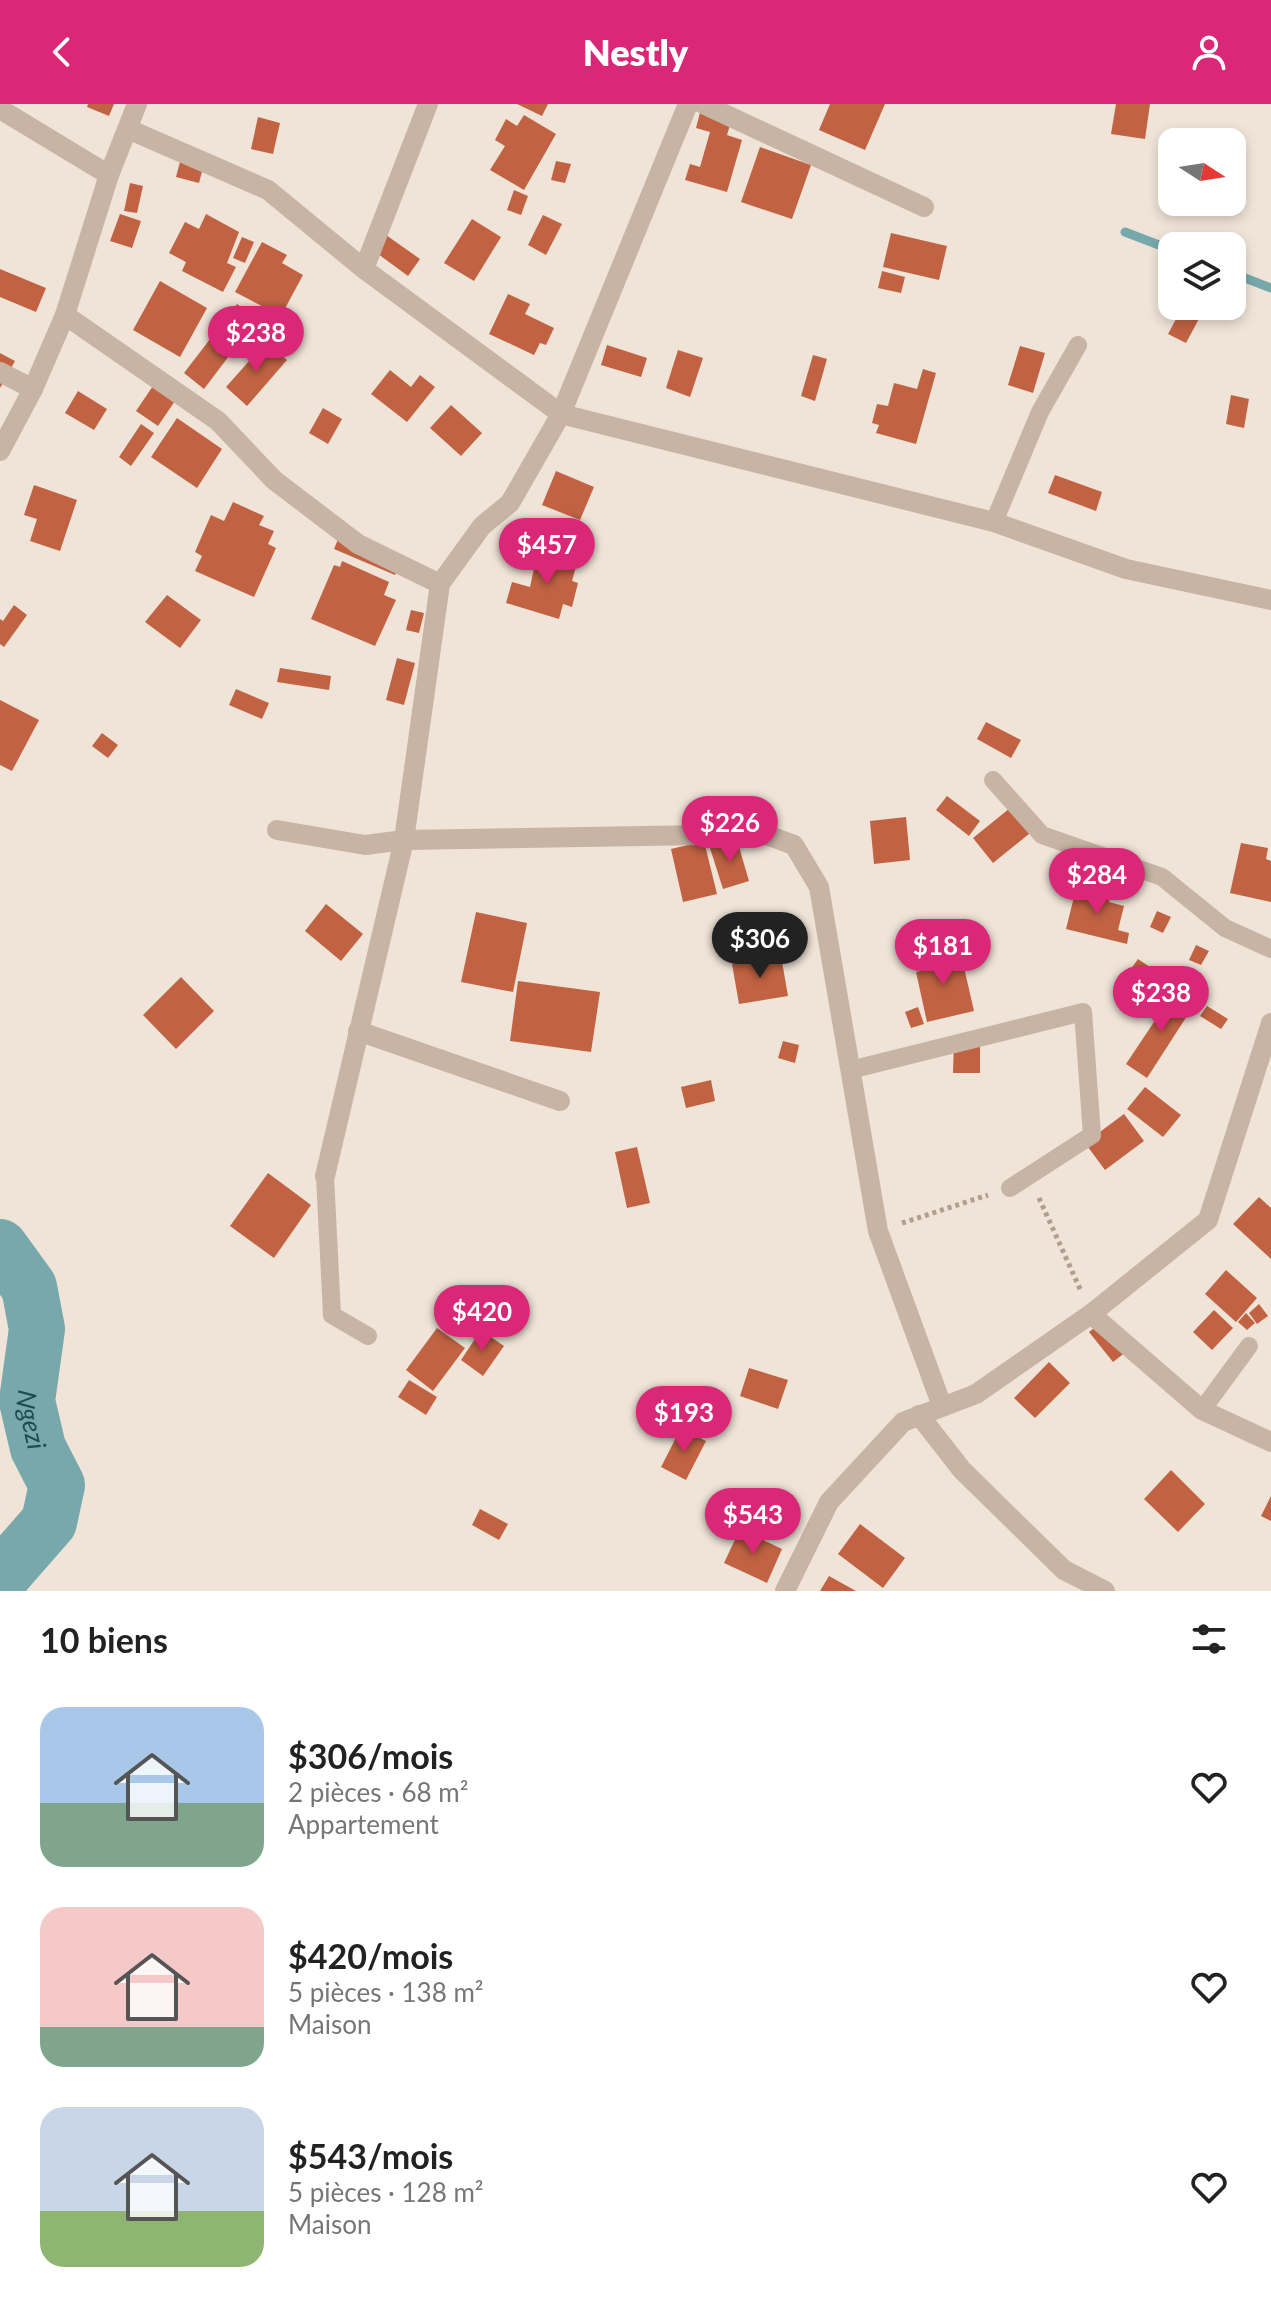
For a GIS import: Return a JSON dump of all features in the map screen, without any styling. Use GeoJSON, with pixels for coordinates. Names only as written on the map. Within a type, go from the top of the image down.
{"type":"FeatureCollection","features":[{"type":"Feature","properties":{"kind":"street"},"geometry":{"type":"LineString","coordinates":[[0,451],[33,389],[65,315],[109,175],[137,104]]}},
{"type":"Feature","properties":{"kind":"street"},"geometry":{"type":"LineString","coordinates":[[364,269],[428,104]]}},
{"type":"Feature","properties":{"kind":"street"},"geometry":{"type":"LineString","coordinates":[[325,1176],[404,840],[440,584],[482,526],[510,503],[561,414],[688,104]]}},
{"type":"Feature","properties":{"kind":"street"},"geometry":{"type":"LineString","coordinates":[[703,104],[924,207]]}},
{"type":"Feature","properties":{"kind":"street"},"geometry":{"type":"LineString","coordinates":[[0,109],[109,175]]}},
{"type":"Feature","properties":{"kind":"street"},"geometry":{"type":"LineString","coordinates":[[128,129],[268,190],[364,269],[561,414],[994,522],[1126,569],[1271,600]]}},
{"type":"Feature","properties":{"kind":"street"},"geometry":{"type":"LineString","coordinates":[[65,315],[218,421],[274,480],[358,544],[440,584]]}},
{"type":"Feature","properties":{"kind":"street"},"geometry":{"type":"LineString","coordinates":[[0,372],[33,389]]}},
{"type":"Feature","properties":{"kind":"street"},"geometry":{"type":"LineString","coordinates":[[277,830],[365,845],[404,840],[764,834],[794,845],[819,887],[878,1231],[942,1406]]}},
{"type":"Feature","properties":{"kind":"street"},"geometry":{"type":"LineString","coordinates":[[785,1591],[829,1502],[903,1422],[976,1394],[1091,1314],[1208,1220],[1271,1023]]}},
{"type":"Feature","properties":{"kind":"street"},"geometry":{"type":"LineString","coordinates":[[358,1031],[560,1101]]}},
{"type":"Feature","properties":{"kind":"street"},"geometry":{"type":"LineString","coordinates":[[1091,1314],[1202,1410],[1271,1442]]}},
{"type":"Feature","properties":{"kind":"street"},"geometry":{"type":"LineString","coordinates":[[919,1415],[962,1470],[1064,1570],[1105,1591]]}},
{"type":"Feature","properties":{"kind":"lane"},"geometry":{"type":"LineString","coordinates":[[994,522],[1040,412],[1078,345]]}},
{"type":"Feature","properties":{"kind":"lane"},"geometry":{"type":"LineString","coordinates":[[993,780],[1042,835],[1162,877],[1225,928],[1271,949]]}},
{"type":"Feature","properties":{"kind":"lane"},"geometry":{"type":"LineString","coordinates":[[850,1070],[1083,1012],[1092,1135],[1010,1188]]}},
{"type":"Feature","properties":{"kind":"lane"},"geometry":{"type":"LineString","coordinates":[[325,1176],[332,1315],[368,1336]]}},
{"type":"Feature","properties":{"kind":"lane"},"geometry":{"type":"LineString","coordinates":[[1202,1410],[1249,1346]]}},
{"type":"Feature","properties":{"kind":"path"},"geometry":{"type":"LineString","coordinates":[[878,1231],[1010,1188],[1041,1199],[1091,1314]]}},
{"type":"Feature","properties":{"kind":"building"},"geometry":{"type":"Polygon","coordinates":[[[88,104],[114,104],[109,116],[87,107],[88,104]]]}},
{"type":"Feature","properties":{"kind":"building"},"geometry":{"type":"Polygon","coordinates":[[[517,104],[548,104],[542,116],[517,104]]]}},
{"type":"Feature","properties":{"kind":"building"},"geometry":{"type":"Polygon","coordinates":[[[830,104],[885,104],[865,150],[819,130],[830,104]]]}},
{"type":"Feature","properties":{"kind":"building"},"geometry":{"type":"Polygon","coordinates":[[[1116,104],[1150,104],[1145,139],[1111,134],[1116,104]]]}},
{"type":"Feature","properties":{"kind":"building"},"geometry":{"type":"Polygon","coordinates":[[[702,105],[733,115],[727,135],[742,140],[727,192],[685,180],[690,164],[700,167],[710,132],[696,128],[702,105]]]}},
{"type":"Feature","properties":{"kind":"building"},"geometry":{"type":"Polygon","coordinates":[[[524,115],[556,134],[524,190],[490,170],[505,146],[495,140],[506,119],[517,126],[524,115]]]}},
{"type":"Feature","properties":{"kind":"building"},"geometry":{"type":"Polygon","coordinates":[[[258,117],[280,123],[273,154],[251,149],[258,117]]]}},
{"type":"Feature","properties":{"kind":"building"},"geometry":{"type":"Polygon","coordinates":[[[760,147],[811,165],[792,219],[741,202],[760,147]]]}},
{"type":"Feature","properties":{"kind":"building"},"geometry":{"type":"Polygon","coordinates":[[[181,158],[204,164],[199,183],[176,177],[181,158]]]}},
{"type":"Feature","properties":{"kind":"building"},"geometry":{"type":"Polygon","coordinates":[[[556,161],[571,164],[565,183],[551,180],[556,161]]]}},
{"type":"Feature","properties":{"kind":"building"},"geometry":{"type":"Polygon","coordinates":[[[130,183],[143,186],[137,213],[124,211],[130,183]]]}},
{"type":"Feature","properties":{"kind":"building"},"geometry":{"type":"Polygon","coordinates":[[[514,190],[528,196],[521,215],[507,210],[514,190]]]}},
{"type":"Feature","properties":{"kind":"building"},"geometry":{"type":"Polygon","coordinates":[[[120,214],[141,221],[132,248],[110,241],[120,214]]]}},
{"type":"Feature","properties":{"kind":"building"},"geometry":{"type":"Polygon","coordinates":[[[206,214],[239,232],[227,263],[236,267],[223,292],[182,271],[186,262],[169,253],[185,222],[199,229],[206,214]]]}},
{"type":"Feature","properties":{"kind":"building"},"geometry":{"type":"Polygon","coordinates":[[[543,215],[562,224],[546,255],[528,245],[543,215]]]}},
{"type":"Feature","properties":{"kind":"building"},"geometry":{"type":"Polygon","coordinates":[[[472,219],[501,237],[474,281],[444,263],[472,219]]]}},
{"type":"Feature","properties":{"kind":"building"},"geometry":{"type":"Polygon","coordinates":[[[891,233],[947,246],[939,280],[883,267],[891,233]]]}},
{"type":"Feature","properties":{"kind":"building"},"geometry":{"type":"Polygon","coordinates":[[[386,235],[420,259],[408,276],[374,251],[386,235]]]}},
{"type":"Feature","properties":{"kind":"building"},"geometry":{"type":"Polygon","coordinates":[[[242,237],[254,242],[245,263],[233,258],[242,237]]]}},
{"type":"Feature","properties":{"kind":"building"},"geometry":{"type":"Polygon","coordinates":[[[262,242],[287,255],[282,263],[303,275],[281,316],[235,292],[262,242]]]}},
{"type":"Feature","properties":{"kind":"building"},"geometry":{"type":"Polygon","coordinates":[[[0,269],[46,288],[36,312],[0,297],[0,269]]]}},
{"type":"Feature","properties":{"kind":"building"},"geometry":{"type":"Polygon","coordinates":[[[882,271],[905,277],[901,293],[878,288],[882,271]]]}},
{"type":"Feature","properties":{"kind":"building"},"geometry":{"type":"Polygon","coordinates":[[[160,281],[207,308],[180,357],[133,330],[160,281]]]}},
{"type":"Feature","properties":{"kind":"building"},"geometry":{"type":"Polygon","coordinates":[[[508,294],[530,304],[525,314],[554,328],[546,345],[540,343],[534,355],[489,334],[508,294]]]}},
{"type":"Feature","properties":{"kind":"building"},"geometry":{"type":"Polygon","coordinates":[[[237,304],[257,319],[204,389],[184,373],[237,304]]]}},
{"type":"Feature","properties":{"kind":"building"},"geometry":{"type":"Polygon","coordinates":[[[1176,320],[1198,320],[1186,343],[1168,334],[1176,320]]]}},
{"type":"Feature","properties":{"kind":"building"},"geometry":{"type":"Polygon","coordinates":[[[266,342],[287,360],[247,406],[226,387],[266,342]]]}},
{"type":"Feature","properties":{"kind":"building"},"geometry":{"type":"Polygon","coordinates":[[[607,345],[647,358],[641,377],[601,365],[607,345]]]}},
{"type":"Feature","properties":{"kind":"building"},"geometry":{"type":"Polygon","coordinates":[[[1020,346],[1045,353],[1033,393],[1008,385],[1020,346]]]}},
{"type":"Feature","properties":{"kind":"building"},"geometry":{"type":"Polygon","coordinates":[[[678,350],[703,358],[690,397],[666,388],[678,350]]]}},
{"type":"Feature","properties":{"kind":"building"},"geometry":{"type":"Polygon","coordinates":[[[0,353],[15,361],[0,388],[0,353]]]}},
{"type":"Feature","properties":{"kind":"building"},"geometry":{"type":"Polygon","coordinates":[[[813,355],[827,359],[815,401],[801,396],[813,355]]]}},
{"type":"Feature","properties":{"kind":"building"},"geometry":{"type":"Polygon","coordinates":[[[923,369],[936,373],[916,444],[876,433],[879,425],[872,423],[877,404],[888,406],[894,383],[917,389],[923,369]]]}},
{"type":"Feature","properties":{"kind":"building"},"geometry":{"type":"Polygon","coordinates":[[[390,370],[411,387],[420,375],[435,387],[407,422],[371,394],[390,370]]]}},
{"type":"Feature","properties":{"kind":"building"},"geometry":{"type":"Polygon","coordinates":[[[159,377],[181,392],[158,426],[136,411],[159,377]]]}},
{"type":"Feature","properties":{"kind":"building"},"geometry":{"type":"Polygon","coordinates":[[[78,391],[107,409],[94,430],[65,413],[78,391]]]}},
{"type":"Feature","properties":{"kind":"building"},"geometry":{"type":"Polygon","coordinates":[[[1231,395],[1249,399],[1244,428],[1226,424],[1231,395]]]}},
{"type":"Feature","properties":{"kind":"building"},"geometry":{"type":"Polygon","coordinates":[[[451,405],[482,433],[461,456],[430,428],[451,405]]]}},
{"type":"Feature","properties":{"kind":"building"},"geometry":{"type":"Polygon","coordinates":[[[323,408],[342,419],[328,444],[309,433],[323,408]]]}},
{"type":"Feature","properties":{"kind":"building"},"geometry":{"type":"Polygon","coordinates":[[[177,418],[222,449],[197,488],[151,457],[177,418]]]}},
{"type":"Feature","properties":{"kind":"building"},"geometry":{"type":"Polygon","coordinates":[[[141,424],[154,433],[131,466],[119,457],[141,424]]]}},
{"type":"Feature","properties":{"kind":"building"},"geometry":{"type":"Polygon","coordinates":[[[556,471],[594,487],[580,520],[542,505],[556,471]]]}},
{"type":"Feature","properties":{"kind":"building"},"geometry":{"type":"Polygon","coordinates":[[[1055,475],[1102,492],[1096,511],[1048,493],[1055,475]]]}},
{"type":"Feature","properties":{"kind":"building"},"geometry":{"type":"Polygon","coordinates":[[[34,485],[77,500],[60,551],[30,541],[37,519],[24,515],[34,485]]]}},
{"type":"Feature","properties":{"kind":"building"},"geometry":{"type":"Polygon","coordinates":[[[233,502],[264,516],[259,525],[274,531],[268,544],[276,548],[254,597],[195,571],[202,556],[195,552],[211,515],[224,521],[233,502]]]}},
{"type":"Feature","properties":{"kind":"building"},"geometry":{"type":"Polygon","coordinates":[[[341,532],[402,559],[395,575],[334,549],[341,532]]]}},
{"type":"Feature","properties":{"kind":"building"},"geometry":{"type":"Polygon","coordinates":[[[552,551],[578,559],[572,581],[578,583],[572,607],[563,604],[559,619],[506,603],[512,582],[530,587],[537,554],[550,557],[552,551]]]}},
{"type":"Feature","properties":{"kind":"building"},"geometry":{"type":"Polygon","coordinates":[[[342,561],[389,582],[384,595],[396,600],[375,646],[311,619],[334,565],[340,567],[342,561]]]}},
{"type":"Feature","properties":{"kind":"building"},"geometry":{"type":"Polygon","coordinates":[[[167,595],[201,620],[180,648],[145,622],[167,595]]]}},
{"type":"Feature","properties":{"kind":"building"},"geometry":{"type":"Polygon","coordinates":[[[14,605],[27,615],[4,647],[0,644],[0,619],[3,621],[14,605]]]}},
{"type":"Feature","properties":{"kind":"building"},"geometry":{"type":"Polygon","coordinates":[[[411,610],[424,613],[419,633],[406,630],[411,610]]]}},
{"type":"Feature","properties":{"kind":"building"},"geometry":{"type":"Polygon","coordinates":[[[397,658],[415,663],[404,705],[386,700],[397,658]]]}},
{"type":"Feature","properties":{"kind":"building"},"geometry":{"type":"Polygon","coordinates":[[[280,668],[331,676],[329,690],[277,682],[280,668]]]}},
{"type":"Feature","properties":{"kind":"building"},"geometry":{"type":"Polygon","coordinates":[[[236,689],[269,703],[262,719],[229,705],[236,689]]]}},
{"type":"Feature","properties":{"kind":"building"},"geometry":{"type":"Polygon","coordinates":[[[0,700],[39,720],[12,771],[0,765],[0,700]]]}},
{"type":"Feature","properties":{"kind":"building"},"geometry":{"type":"Polygon","coordinates":[[[986,722],[1021,740],[1011,758],[977,739],[986,722]]]}},
{"type":"Feature","properties":{"kind":"building"},"geometry":{"type":"Polygon","coordinates":[[[102,733],[118,745],[108,758],[92,746],[102,733]]]}},
{"type":"Feature","properties":{"kind":"building"},"geometry":{"type":"Polygon","coordinates":[[[947,796],[980,821],[969,836],[936,810],[947,796]]]}},
{"type":"Feature","properties":{"kind":"building"},"geometry":{"type":"Polygon","coordinates":[[[1015,804],[1035,829],[993,863],[973,838],[1015,804]]]}},
{"type":"Feature","properties":{"kind":"building"},"geometry":{"type":"Polygon","coordinates":[[[906,817],[910,860],[874,864],[870,821],[906,817]]]}},
{"type":"Feature","properties":{"kind":"building"},"geometry":{"type":"Polygon","coordinates":[[[737,840],[749,881],[723,889],[710,848],[737,840]]]}},
{"type":"Feature","properties":{"kind":"building"},"geometry":{"type":"Polygon","coordinates":[[[704,841],[717,894],[683,902],[671,849],[704,841]]]}},
{"type":"Feature","properties":{"kind":"building"},"geometry":{"type":"Polygon","coordinates":[[[1241,843],[1268,848],[1266,859],[1271,861],[1271,902],[1230,893],[1241,843]]]}},
{"type":"Feature","properties":{"kind":"building"},"geometry":{"type":"Polygon","coordinates":[[[1086,887],[1111,893],[1109,902],[1124,906],[1118,930],[1129,933],[1127,944],[1066,929],[1075,893],[1083,895],[1086,887]]]}},
{"type":"Feature","properties":{"kind":"building"},"geometry":{"type":"Polygon","coordinates":[[[326,904],[363,934],[341,961],[305,931],[326,904]]]}},
{"type":"Feature","properties":{"kind":"building"},"geometry":{"type":"Polygon","coordinates":[[[1157,911],[1171,917],[1163,933],[1150,927],[1157,911]]]}},
{"type":"Feature","properties":{"kind":"building"},"geometry":{"type":"Polygon","coordinates":[[[476,912],[527,923],[513,992],[461,982],[476,912]]]}},
{"type":"Feature","properties":{"kind":"building"},"geometry":{"type":"Polygon","coordinates":[[[1196,945],[1209,951],[1201,965],[1189,960],[1196,945]]]}},
{"type":"Feature","properties":{"kind":"building"},"geometry":{"type":"Polygon","coordinates":[[[947,949],[950,966],[963,963],[974,1011],[927,1022],[916,972],[925,970],[921,955],[947,949]]]}},
{"type":"Feature","properties":{"kind":"building"},"geometry":{"type":"Polygon","coordinates":[[[781,956],[788,996],[739,1004],[732,964],[781,956]]]}},
{"type":"Feature","properties":{"kind":"building"},"geometry":{"type":"Polygon","coordinates":[[[1138,959],[1175,984],[1158,1008],[1122,982],[1138,959]]]}},
{"type":"Feature","properties":{"kind":"building"},"geometry":{"type":"Polygon","coordinates":[[[181,977],[214,1011],[176,1049],[143,1015],[181,977]]]}},
{"type":"Feature","properties":{"kind":"building"},"geometry":{"type":"Polygon","coordinates":[[[518,981],[600,992],[591,1052],[510,1041],[518,981]]]}},
{"type":"Feature","properties":{"kind":"building"},"geometry":{"type":"Polygon","coordinates":[[[1176,989],[1196,1002],[1147,1078],[1126,1064],[1176,989]]]}},
{"type":"Feature","properties":{"kind":"building"},"geometry":{"type":"Polygon","coordinates":[[[1207,1006],[1228,1019],[1221,1029],[1200,1016],[1207,1006]]]}},
{"type":"Feature","properties":{"kind":"building"},"geometry":{"type":"Polygon","coordinates":[[[918,1007],[924,1024],[911,1028],[905,1012],[918,1007]]]}},
{"type":"Feature","properties":{"kind":"building"},"geometry":{"type":"Polygon","coordinates":[[[954,1040],[980,1040],[980,1073],[953,1073],[954,1040]]]}},
{"type":"Feature","properties":{"kind":"building"},"geometry":{"type":"Polygon","coordinates":[[[783,1041],[799,1045],[795,1063],[778,1058],[783,1041]]]}},
{"type":"Feature","properties":{"kind":"building"},"geometry":{"type":"Polygon","coordinates":[[[711,1080],[715,1101],[686,1108],[681,1087],[711,1080]]]}},
{"type":"Feature","properties":{"kind":"building"},"geometry":{"type":"Polygon","coordinates":[[[1145,1087],[1181,1115],[1163,1137],[1127,1109],[1145,1087]]]}},
{"type":"Feature","properties":{"kind":"building"},"geometry":{"type":"Polygon","coordinates":[[[1124,1114],[1144,1141],[1105,1170],[1085,1143],[1124,1114]]]}},
{"type":"Feature","properties":{"kind":"building"},"geometry":{"type":"Polygon","coordinates":[[[637,1147],[650,1203],[627,1208],[615,1152],[637,1147]]]}},
{"type":"Feature","properties":{"kind":"building"},"geometry":{"type":"Polygon","coordinates":[[[268,1173],[311,1205],[274,1258],[230,1226],[268,1173]]]}},
{"type":"Feature","properties":{"kind":"building"},"geometry":{"type":"Polygon","coordinates":[[[1259,1197],[1271,1208],[1271,1259],[1233,1224],[1259,1197]]]}},
{"type":"Feature","properties":{"kind":"building"},"geometry":{"type":"Polygon","coordinates":[[[1226,1270],[1257,1298],[1236,1322],[1205,1294],[1226,1270]]]}},
{"type":"Feature","properties":{"kind":"building"},"geometry":{"type":"Polygon","coordinates":[[[1259,1304],[1268,1316],[1257,1324],[1249,1313],[1259,1304]]]}},
{"type":"Feature","properties":{"kind":"building"},"geometry":{"type":"Polygon","coordinates":[[[1214,1310],[1233,1328],[1212,1350],[1193,1332],[1214,1310]]]}},
{"type":"Feature","properties":{"kind":"building"},"geometry":{"type":"Polygon","coordinates":[[[1246,1313],[1255,1323],[1247,1330],[1238,1322],[1246,1313]]]}},
{"type":"Feature","properties":{"kind":"building"},"geometry":{"type":"Polygon","coordinates":[[[1107,1318],[1131,1348],[1113,1362],[1089,1332],[1107,1318]]]}},
{"type":"Feature","properties":{"kind":"building"},"geometry":{"type":"Polygon","coordinates":[[[437,1328],[465,1348],[433,1391],[406,1370],[437,1328]]]}},
{"type":"Feature","properties":{"kind":"building"},"geometry":{"type":"Polygon","coordinates":[[[481,1330],[504,1346],[483,1376],[461,1360],[481,1330]]]}},
{"type":"Feature","properties":{"kind":"building"},"geometry":{"type":"Polygon","coordinates":[[[1049,1362],[1070,1383],[1035,1418],[1014,1398],[1049,1362]]]}},
{"type":"Feature","properties":{"kind":"building"},"geometry":{"type":"Polygon","coordinates":[[[749,1368],[788,1380],[778,1409],[740,1396],[749,1368]]]}},
{"type":"Feature","properties":{"kind":"building"},"geometry":{"type":"Polygon","coordinates":[[[409,1380],[437,1397],[426,1415],[398,1397],[409,1380]]]}},
{"type":"Feature","properties":{"kind":"building"},"geometry":{"type":"Polygon","coordinates":[[[681,1428],[706,1441],[686,1480],[661,1467],[681,1428]]]}},
{"type":"Feature","properties":{"kind":"building"},"geometry":{"type":"Polygon","coordinates":[[[1171,1470],[1205,1504],[1178,1532],[1144,1499],[1171,1470]]]}},
{"type":"Feature","properties":{"kind":"building"},"geometry":{"type":"Polygon","coordinates":[[[1271,1496],[1271,1521],[1261,1516],[1271,1496]]]}},
{"type":"Feature","properties":{"kind":"building"},"geometry":{"type":"Polygon","coordinates":[[[480,1509],[508,1524],[499,1540],[472,1525],[480,1509]]]}},
{"type":"Feature","properties":{"kind":"building"},"geometry":{"type":"Polygon","coordinates":[[[860,1524],[905,1558],[883,1588],[838,1554],[860,1524]]]}},
{"type":"Feature","properties":{"kind":"building"},"geometry":{"type":"Polygon","coordinates":[[[740,1529],[782,1549],[767,1583],[724,1563],[740,1529]]]}},
{"type":"Feature","properties":{"kind":"building"},"geometry":{"type":"Polygon","coordinates":[[[829,1576],[856,1591],[820,1591],[829,1576]]]}},
{"type":"Feature","properties":{"kind":"waterway"},"geometry":{"type":"LineString","coordinates":[[1125,232],[1158,245]]}},
{"type":"Feature","properties":{"kind":"waterway"},"geometry":{"type":"LineString","coordinates":[[1246,278],[1271,288]]}},
{"type":"Feature","properties":{"kind":"waterway","name":"Ngezi"},"geometry":{"type":"LineString","coordinates":[[0,1247],[29,1287],[37,1329],[27,1401],[38,1448],[57,1485],[49,1522],[0,1578]]}}]}
